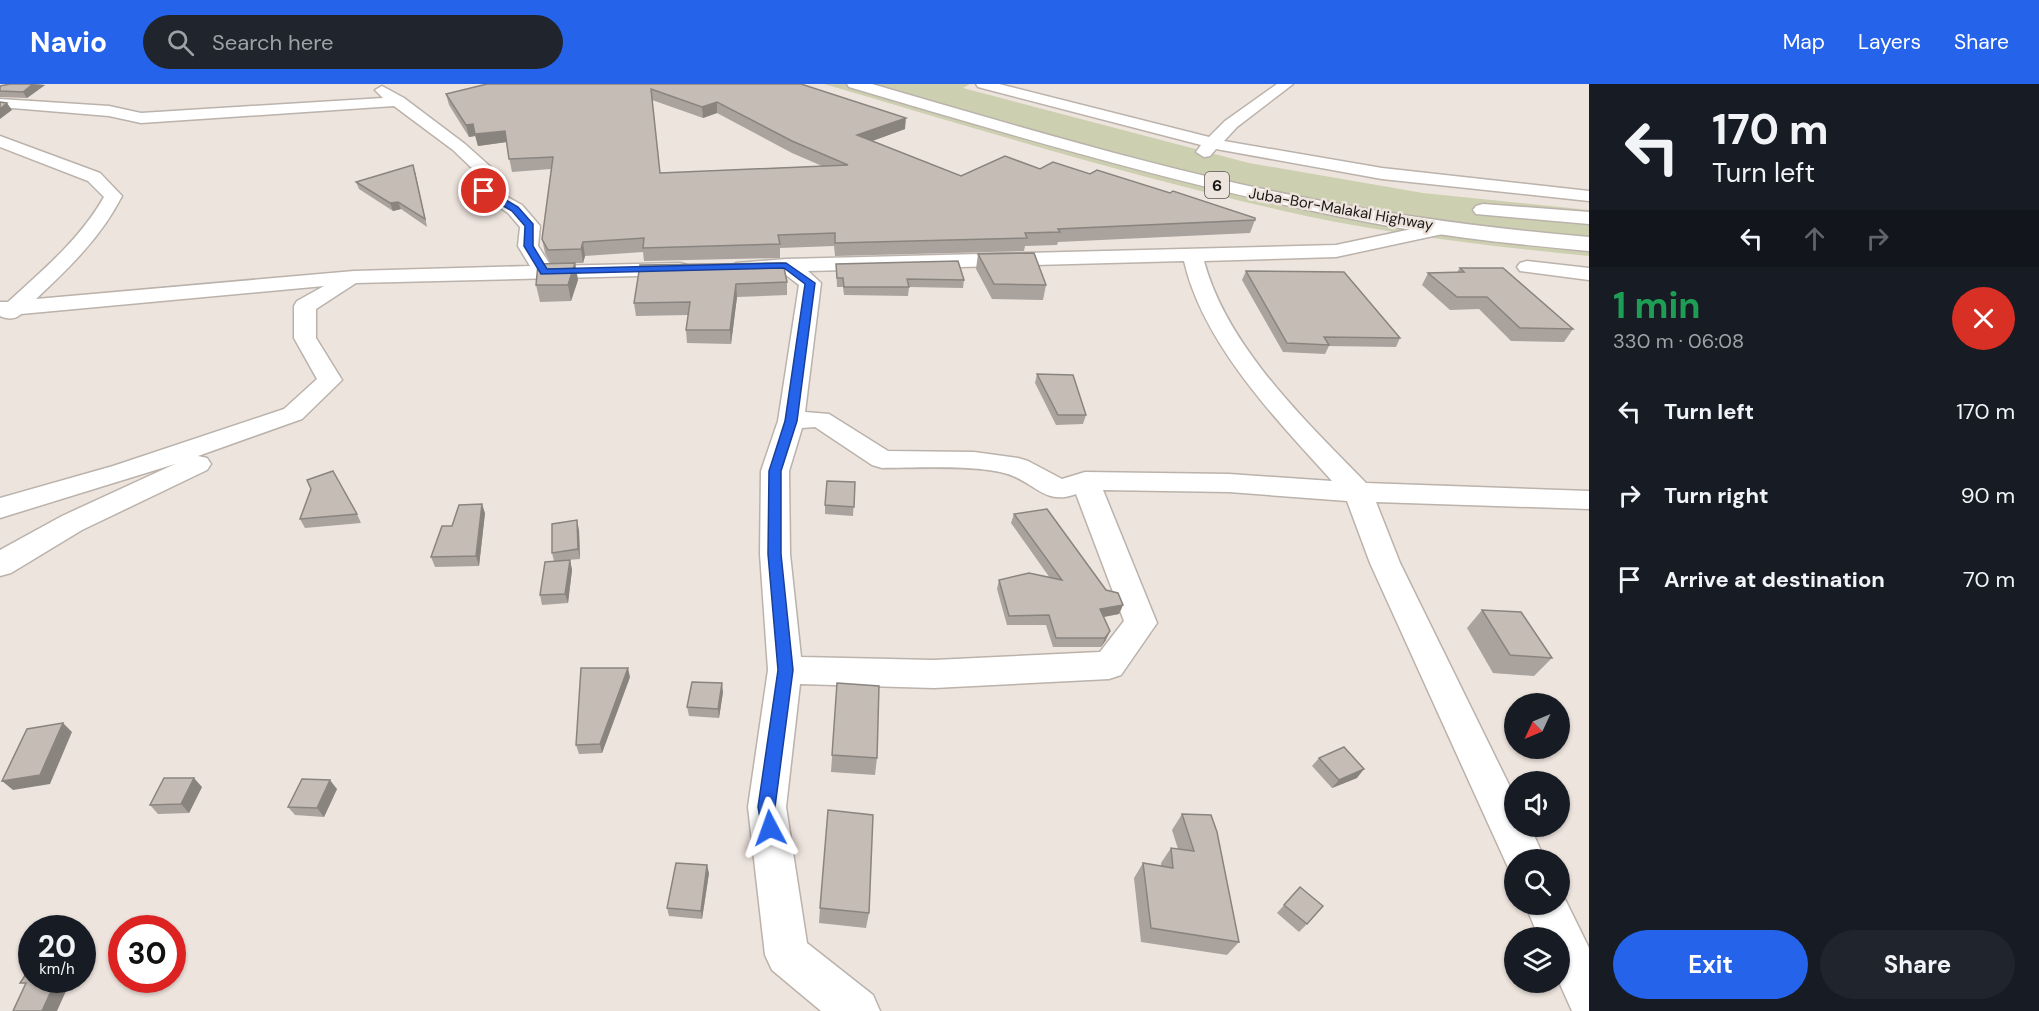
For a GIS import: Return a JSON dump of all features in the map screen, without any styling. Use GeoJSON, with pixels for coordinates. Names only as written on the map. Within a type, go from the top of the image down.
{"type":"FeatureCollection","features":[{"type":"Feature","properties":{"kind":"highway","name":"Juba-Bor-Malakal Highway"},"geometry":{"type":"LineString","coordinates":[[855,84],[1160,172],[1270,198],[1445,228],[1587,246]]}},
{"type":"Feature","properties":{"kind":"highway","name":"6"},"geometry":{"type":"LineString","coordinates":[[977,90],[1219,164]]}},
{"type":"Feature","properties":{"kind":"highway"},"geometry":{"type":"LineString","coordinates":[[1461,207],[1589,218]]}},
{"type":"Feature","properties":{"kind":"street"},"geometry":{"type":"LineString","coordinates":[[373,84],[459,147],[487,173],[484,191],[515,209],[530,226],[528,246],[544,272]]}},
{"type":"Feature","properties":{"kind":"street"},"geometry":{"type":"LineString","coordinates":[[1186,155],[1215,142],[1231,124],[1286,84]]}},
{"type":"Feature","properties":{"kind":"street"},"geometry":{"type":"LineString","coordinates":[[977,90],[1314,163],[1451,182],[1589,196]]}},
{"type":"Feature","properties":{"kind":"street"},"geometry":{"type":"LineString","coordinates":[[0,103],[109,111],[141,118],[399,101]]}},
{"type":"Feature","properties":{"kind":"street"},"geometry":{"type":"LineString","coordinates":[[0,141],[94,177],[113,196],[99,222],[67,259],[7,308],[0,323]]}},
{"type":"Feature","properties":{"kind":"street"},"geometry":{"type":"LineString","coordinates":[[728,267],[1336,251],[1445,228]]}},
{"type":"Feature","properties":{"kind":"street"},"geometry":{"type":"LineString","coordinates":[[1194,255],[1199,279],[1218,322],[1248,366],[1304,434],[1358,492],[1385,562],[1520,849]]}},
{"type":"Feature","properties":{"kind":"street"},"geometry":{"type":"LineString","coordinates":[[786,266],[810,283],[791,421],[775,471],[775,554],[785,670],[767,807],[787,955],[857,1011]]}},
{"type":"Feature","properties":{"kind":"street"},"geometry":{"type":"LineString","coordinates":[[1527,267],[1589,274]]}},
{"type":"Feature","properties":{"kind":"street"},"geometry":{"type":"LineString","coordinates":[[7,308],[354,278],[705,268]]}},
{"type":"Feature","properties":{"kind":"street"},"geometry":{"type":"LineString","coordinates":[[0,565],[17,553],[102,510],[207,459],[274,430],[330,380],[305,338],[305,306],[354,278]]}},
{"type":"Feature","properties":{"kind":"street"},"geometry":{"type":"LineString","coordinates":[[0,508],[123,472],[292,414]]}},
{"type":"Feature","properties":{"kind":"street"},"geometry":{"type":"LineString","coordinates":[[791,421],[820,419],[882,459],[974,461],[1018,467],[1060,489],[1085,481],[1229,483],[1358,492],[1589,500]]}},
{"type":"Feature","properties":{"kind":"street"},"geometry":{"type":"LineString","coordinates":[[785,670],[934,674],[1109,665],[1141,623],[1085,481]]}},
{"type":"Feature","properties":{"kind":"street"},"geometry":{"type":"LineString","coordinates":[[1551,915],[1589,998]]}},
{"type":"Feature","properties":{"kind":"green space"},"geometry":{"type":"Polygon","coordinates":[[[824,84],[970,84],[963,88],[1249,163],[1423,193],[1589,210],[1589,256],[1431,238],[1314,218],[1105,166],[824,84]]]}},
{"type":"Feature","properties":{"kind":"building"},"geometry":{"type":"Polygon","coordinates":[[[33,84],[23,92],[0,91],[0,86],[33,84]]]}},
{"type":"Feature","properties":{"kind":"building"},"geometry":{"type":"Polygon","coordinates":[[[487,84],[801,84],[906,118],[857,135],[961,176],[1005,156],[1040,169],[1053,162],[1090,174],[1097,170],[1170,193],[1173,191],[1255,218],[1255,220],[1058,229],[1060,232],[1025,233],[1027,238],[835,243],[835,233],[778,235],[780,244],[643,248],[644,238],[583,242],[581,249],[548,250],[542,239],[553,157],[509,159],[505,131],[475,134],[473,124],[466,125],[446,94],[487,84]],[[651,89],[660,173],[848,165],[792,141],[717,102],[702,107],[651,89]]]}},
{"type":"Feature","properties":{"kind":"building"},"geometry":{"type":"Polygon","coordinates":[[[0,102],[7,103],[0,109],[0,102]]]}},
{"type":"Feature","properties":{"kind":"building"},"geometry":{"type":"Polygon","coordinates":[[[413,165],[425,219],[398,202],[390,203],[356,182],[413,165]]]}},
{"type":"Feature","properties":{"kind":"building"},"geometry":{"type":"Polygon","coordinates":[[[1034,253],[1046,285],[994,284],[978,254],[1034,253]]]}},
{"type":"Feature","properties":{"kind":"building"},"geometry":{"type":"Polygon","coordinates":[[[958,261],[964,280],[907,279],[909,287],[844,287],[843,278],[837,278],[836,264],[958,261]]]}},
{"type":"Feature","properties":{"kind":"building"},"geometry":{"type":"Polygon","coordinates":[[[575,263],[568,285],[536,285],[538,264],[575,263]]]}},
{"type":"Feature","properties":{"kind":"building"},"geometry":{"type":"Polygon","coordinates":[[[783,263],[787,282],[736,284],[730,330],[686,330],[690,302],[634,303],[640,265],[783,263]]]}},
{"type":"Feature","properties":{"kind":"building"},"geometry":{"type":"Polygon","coordinates":[[[1460,268],[1503,268],[1573,329],[1520,328],[1487,297],[1457,297],[1428,273],[1464,272],[1460,268]]]}},
{"type":"Feature","properties":{"kind":"building"},"geometry":{"type":"Polygon","coordinates":[[[1246,271],[1344,272],[1400,338],[1324,337],[1329,345],[1287,343],[1246,271]]]}},
{"type":"Feature","properties":{"kind":"building"},"geometry":{"type":"Polygon","coordinates":[[[1037,374],[1073,375],[1086,415],[1058,415],[1037,374]]]}},
{"type":"Feature","properties":{"kind":"building"},"geometry":{"type":"Polygon","coordinates":[[[333,471],[357,514],[300,519],[311,489],[307,480],[333,471]]]}},
{"type":"Feature","properties":{"kind":"building"},"geometry":{"type":"Polygon","coordinates":[[[827,481],[855,482],[854,507],[825,505],[827,481]]]}},
{"type":"Feature","properties":{"kind":"building"},"geometry":{"type":"Polygon","coordinates":[[[482,504],[476,556],[431,557],[442,526],[452,526],[459,505],[482,504]]]}},
{"type":"Feature","properties":{"kind":"building"},"geometry":{"type":"Polygon","coordinates":[[[1047,509],[1106,590],[1118,593],[1123,605],[1100,609],[1110,631],[1105,638],[1056,638],[1049,615],[1009,616],[999,580],[1029,573],[1062,580],[1014,514],[1047,509]]]}},
{"type":"Feature","properties":{"kind":"building"},"geometry":{"type":"Polygon","coordinates":[[[577,520],[578,549],[552,553],[552,524],[577,520]]]}},
{"type":"Feature","properties":{"kind":"building"},"geometry":{"type":"Polygon","coordinates":[[[570,560],[565,594],[540,595],[545,562],[570,560]]]}},
{"type":"Feature","properties":{"kind":"building"},"geometry":{"type":"Polygon","coordinates":[[[1482,610],[1521,612],[1552,658],[1510,655],[1482,610]]]}},
{"type":"Feature","properties":{"kind":"building"},"geometry":{"type":"Polygon","coordinates":[[[581,668],[628,668],[600,744],[576,745],[581,668]]]}},
{"type":"Feature","properties":{"kind":"building"},"geometry":{"type":"Polygon","coordinates":[[[692,682],[722,683],[718,709],[687,707],[692,682]]]}},
{"type":"Feature","properties":{"kind":"building"},"geometry":{"type":"Polygon","coordinates":[[[837,683],[879,686],[877,758],[832,755],[837,683]]]}},
{"type":"Feature","properties":{"kind":"building"},"geometry":{"type":"Polygon","coordinates":[[[63,723],[40,775],[2,781],[27,729],[63,723]]]}},
{"type":"Feature","properties":{"kind":"building"},"geometry":{"type":"Polygon","coordinates":[[[1344,747],[1364,769],[1339,780],[1319,758],[1344,747]]]}},
{"type":"Feature","properties":{"kind":"building"},"geometry":{"type":"Polygon","coordinates":[[[164,778],[194,778],[181,804],[150,805],[164,778]]]}},
{"type":"Feature","properties":{"kind":"building"},"geometry":{"type":"Polygon","coordinates":[[[302,779],[330,780],[317,808],[288,807],[302,779]]]}},
{"type":"Feature","properties":{"kind":"building"},"geometry":{"type":"Polygon","coordinates":[[[828,810],[873,815],[869,913],[820,908],[828,810]]]}},
{"type":"Feature","properties":{"kind":"building"},"geometry":{"type":"Polygon","coordinates":[[[1182,814],[1211,815],[1217,832],[1239,942],[1151,928],[1143,863],[1173,868],[1171,848],[1194,851],[1182,814]]]}},
{"type":"Feature","properties":{"kind":"building"},"geometry":{"type":"Polygon","coordinates":[[[676,863],[707,865],[701,911],[667,908],[676,863]]]}},
{"type":"Feature","properties":{"kind":"building"},"geometry":{"type":"Polygon","coordinates":[[[1300,887],[1323,906],[1307,924],[1284,905],[1300,887]]]}},
{"type":"Feature","properties":{"kind":"building"},"geometry":{"type":"Polygon","coordinates":[[[21,993],[50,993],[42,1011],[13,1011],[21,993]]]}},
{"type":"Feature","properties":{"kind":"route"},"geometry":{"type":"LineString","coordinates":[[484,191],[515,209],[530,226],[528,246],[544,272],[786,266],[810,283],[791,421],[775,471],[775,554],[785,670],[767,807],[770,828]]}}]}
